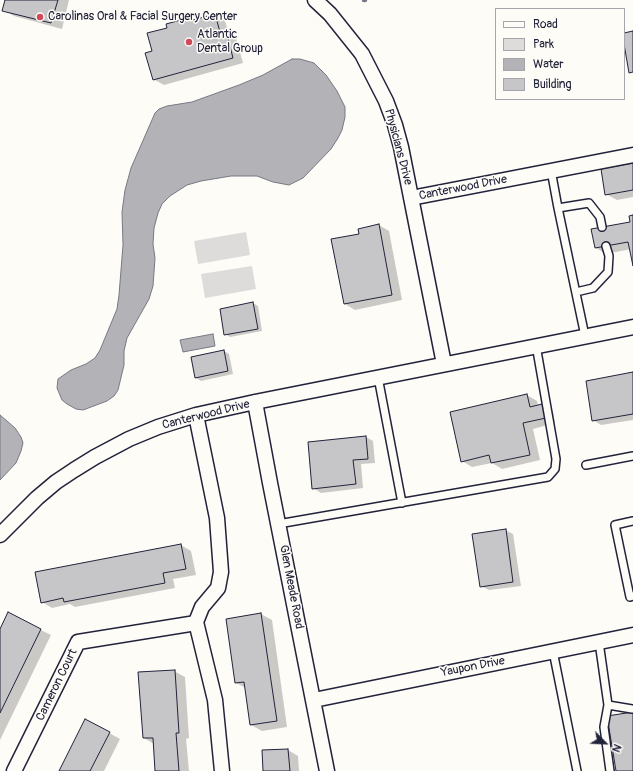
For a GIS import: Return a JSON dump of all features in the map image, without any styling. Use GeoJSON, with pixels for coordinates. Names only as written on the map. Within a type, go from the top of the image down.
{"type":"FeatureCollection","features":[{"type":"Feature","properties":{"kind":"street","name":"Physicians Drive"},"geometry":{"type":"LineString","coordinates":[[315,0],[347,33],[362,54],[376,79],[394,124],[401,147],[411,198]]}},
{"type":"Feature","properties":{"kind":"street","name":"Canterwood Drive"},"geometry":{"type":"LineString","coordinates":[[444,364],[411,198],[633,154]]}},
{"type":"Feature","properties":{"kind":"street","name":"Canterwood Drive"},"geometry":{"type":"LineString","coordinates":[[0,535],[32,503],[56,482],[95,456],[129,439],[158,427],[196,415],[255,402],[536,345],[633,327]]}},
{"type":"Feature","properties":{"kind":"street","name":"Glen Meade Road"},"geometry":{"type":"LineString","coordinates":[[255,402],[327,771]]}},
{"type":"Feature","properties":{"kind":"street"},"geometry":{"type":"LineString","coordinates":[[196,415],[217,518],[221,572],[218,588],[202,607],[196,623],[215,700],[222,771]]}},
{"type":"Feature","properties":{"kind":"street","name":"Cameron Court"},"geometry":{"type":"LineString","coordinates":[[14,771],[78,642],[196,623]]}},
{"type":"Feature","properties":{"kind":"street","name":"Yaupon Drive"},"geometry":{"type":"LineString","coordinates":[[314,700],[633,635]]}},
{"type":"Feature","properties":{"kind":"lane"},"geometry":{"type":"LineString","coordinates":[[551,170],[585,336]]}},
{"type":"Feature","properties":{"kind":"lane"},"geometry":{"type":"LineString","coordinates":[[558,208],[589,203],[600,217],[602,227]]}},
{"type":"Feature","properties":{"kind":"lane"},"geometry":{"type":"LineString","coordinates":[[576,292],[593,288],[608,272],[609,256],[606,246]]}},
{"type":"Feature","properties":{"kind":"lane"},"geometry":{"type":"LineString","coordinates":[[278,524],[548,477],[554,469],[556,459],[536,345]]}},
{"type":"Feature","properties":{"kind":"lane"},"geometry":{"type":"LineString","coordinates":[[378,377],[402,503]]}},
{"type":"Feature","properties":{"kind":"lane"},"geometry":{"type":"LineString","coordinates":[[586,466],[633,456]]}},
{"type":"Feature","properties":{"kind":"lane"},"geometry":{"type":"LineString","coordinates":[[633,522],[615,525],[630,597],[633,596]]}},
{"type":"Feature","properties":{"kind":"lane"},"geometry":{"type":"LineString","coordinates":[[599,642],[608,705],[604,727],[610,771]]}},
{"type":"Feature","properties":{"kind":"lane"},"geometry":{"type":"LineString","coordinates":[[553,651],[577,771]]}},
{"type":"Feature","properties":{"kind":"lane"},"geometry":{"type":"LineString","coordinates":[[608,705],[632,709]]}},
{"type":"Feature","properties":{"kind":"green space"},"geometry":{"type":"Polygon","coordinates":[[[246,232],[250,255],[198,264],[194,241],[246,232]]]}},
{"type":"Feature","properties":{"kind":"green space"},"geometry":{"type":"Polygon","coordinates":[[[252,266],[256,289],[205,298],[201,274],[252,266]]]}},
{"type":"Feature","properties":{"kind":"water"},"geometry":{"type":"Polygon","coordinates":[[[292,59],[300,59],[314,63],[326,75],[337,91],[345,107],[345,117],[342,130],[331,149],[303,178],[289,185],[273,182],[257,176],[231,176],[187,185],[170,196],[162,204],[158,213],[154,228],[153,244],[155,258],[153,286],[149,299],[127,338],[124,351],[124,365],[118,390],[114,396],[107,401],[83,410],[76,409],[67,404],[62,400],[57,388],[58,379],[71,370],[86,364],[95,358],[100,350],[117,309],[123,245],[122,212],[125,190],[131,168],[155,113],[159,109],[167,106],[192,102],[239,85],[263,75],[292,59]]]}},
{"type":"Feature","properties":{"kind":"water"},"geometry":{"type":"Polygon","coordinates":[[[213,334],[215,346],[183,352],[180,340],[213,334]]]}},
{"type":"Feature","properties":{"kind":"water"},"geometry":{"type":"Polygon","coordinates":[[[0,415],[15,428],[23,443],[16,463],[0,480],[0,415]]]}},
{"type":"Feature","properties":{"kind":"building","name":"Carolinas Oral & Facial Surgery Center"},"geometry":{"type":"Polygon","coordinates":[[[5,0],[58,0],[51,23],[2,11],[5,0]]]}},
{"type":"Feature","properties":{"kind":"building","name":"Atlantic Dental Group"},"geometry":{"type":"Polygon","coordinates":[[[215,14],[220,32],[226,31],[233,58],[153,80],[145,53],[152,51],[147,33],[167,28],[166,24],[192,17],[193,20],[215,14]]]}},
{"type":"Feature","properties":{"kind":"building"},"geometry":{"type":"Polygon","coordinates":[[[633,31],[633,72],[629,73],[625,50],[625,33],[633,31]]]}},
{"type":"Feature","properties":{"kind":"building"},"geometry":{"type":"Polygon","coordinates":[[[633,163],[633,190],[605,195],[601,169],[633,163]]]}},
{"type":"Feature","properties":{"kind":"building"},"geometry":{"type":"Polygon","coordinates":[[[633,215],[633,266],[628,242],[595,248],[591,229],[630,222],[629,216],[633,215]]]}},
{"type":"Feature","properties":{"kind":"building"},"geometry":{"type":"Polygon","coordinates":[[[379,224],[392,295],[344,304],[331,239],[359,234],[358,229],[379,224]]]}},
{"type":"Feature","properties":{"kind":"building"},"geometry":{"type":"Polygon","coordinates":[[[253,302],[258,329],[224,335],[220,309],[253,302]]]}},
{"type":"Feature","properties":{"kind":"building"},"geometry":{"type":"Polygon","coordinates":[[[224,350],[228,371],[195,378],[191,357],[224,350]]]}},
{"type":"Feature","properties":{"kind":"building"},"geometry":{"type":"Polygon","coordinates":[[[633,372],[633,414],[592,421],[586,381],[633,372]]]}},
{"type":"Feature","properties":{"kind":"building"},"geometry":{"type":"Polygon","coordinates":[[[527,394],[530,407],[542,404],[546,418],[523,423],[530,455],[491,463],[489,455],[461,462],[450,412],[527,394]]]}},
{"type":"Feature","properties":{"kind":"building"},"geometry":{"type":"Polygon","coordinates":[[[366,436],[368,459],[353,460],[356,484],[312,489],[308,442],[366,436]]]}},
{"type":"Feature","properties":{"kind":"building"},"geometry":{"type":"Polygon","coordinates":[[[506,529],[513,582],[480,587],[472,534],[506,529]]]}},
{"type":"Feature","properties":{"kind":"building"},"geometry":{"type":"Polygon","coordinates":[[[181,544],[186,569],[163,573],[165,583],[64,602],[63,598],[41,603],[35,572],[181,544]]]}},
{"type":"Feature","properties":{"kind":"building"},"geometry":{"type":"Polygon","coordinates":[[[8,612],[41,629],[0,713],[0,629],[8,612]]]}},
{"type":"Feature","properties":{"kind":"building"},"geometry":{"type":"Polygon","coordinates":[[[261,613],[277,721],[250,725],[244,682],[235,683],[226,619],[261,613]]]}},
{"type":"Feature","properties":{"kind":"building"},"geometry":{"type":"Polygon","coordinates":[[[175,670],[179,733],[176,733],[179,771],[155,771],[153,738],[143,738],[138,672],[175,670]]]}},
{"type":"Feature","properties":{"kind":"building"},"geometry":{"type":"Polygon","coordinates":[[[633,712],[633,771],[616,771],[607,716],[633,712]]]}},
{"type":"Feature","properties":{"kind":"building"},"geometry":{"type":"Polygon","coordinates":[[[85,719],[110,732],[90,771],[59,771],[85,719]]]}},
{"type":"Feature","properties":{"kind":"building"},"geometry":{"type":"Polygon","coordinates":[[[288,749],[290,771],[263,771],[262,750],[288,749]]]}},
{"type":"Feature","properties":{"kind":"place","name":"Carolinas Oral & Facial Surgery Center"},"geometry":{"type":"Point","coordinates":[40,17]}},
{"type":"Feature","properties":{"kind":"place","name":"Atlantic Dental Group"},"geometry":{"type":"Point","coordinates":[189,42]}}]}
